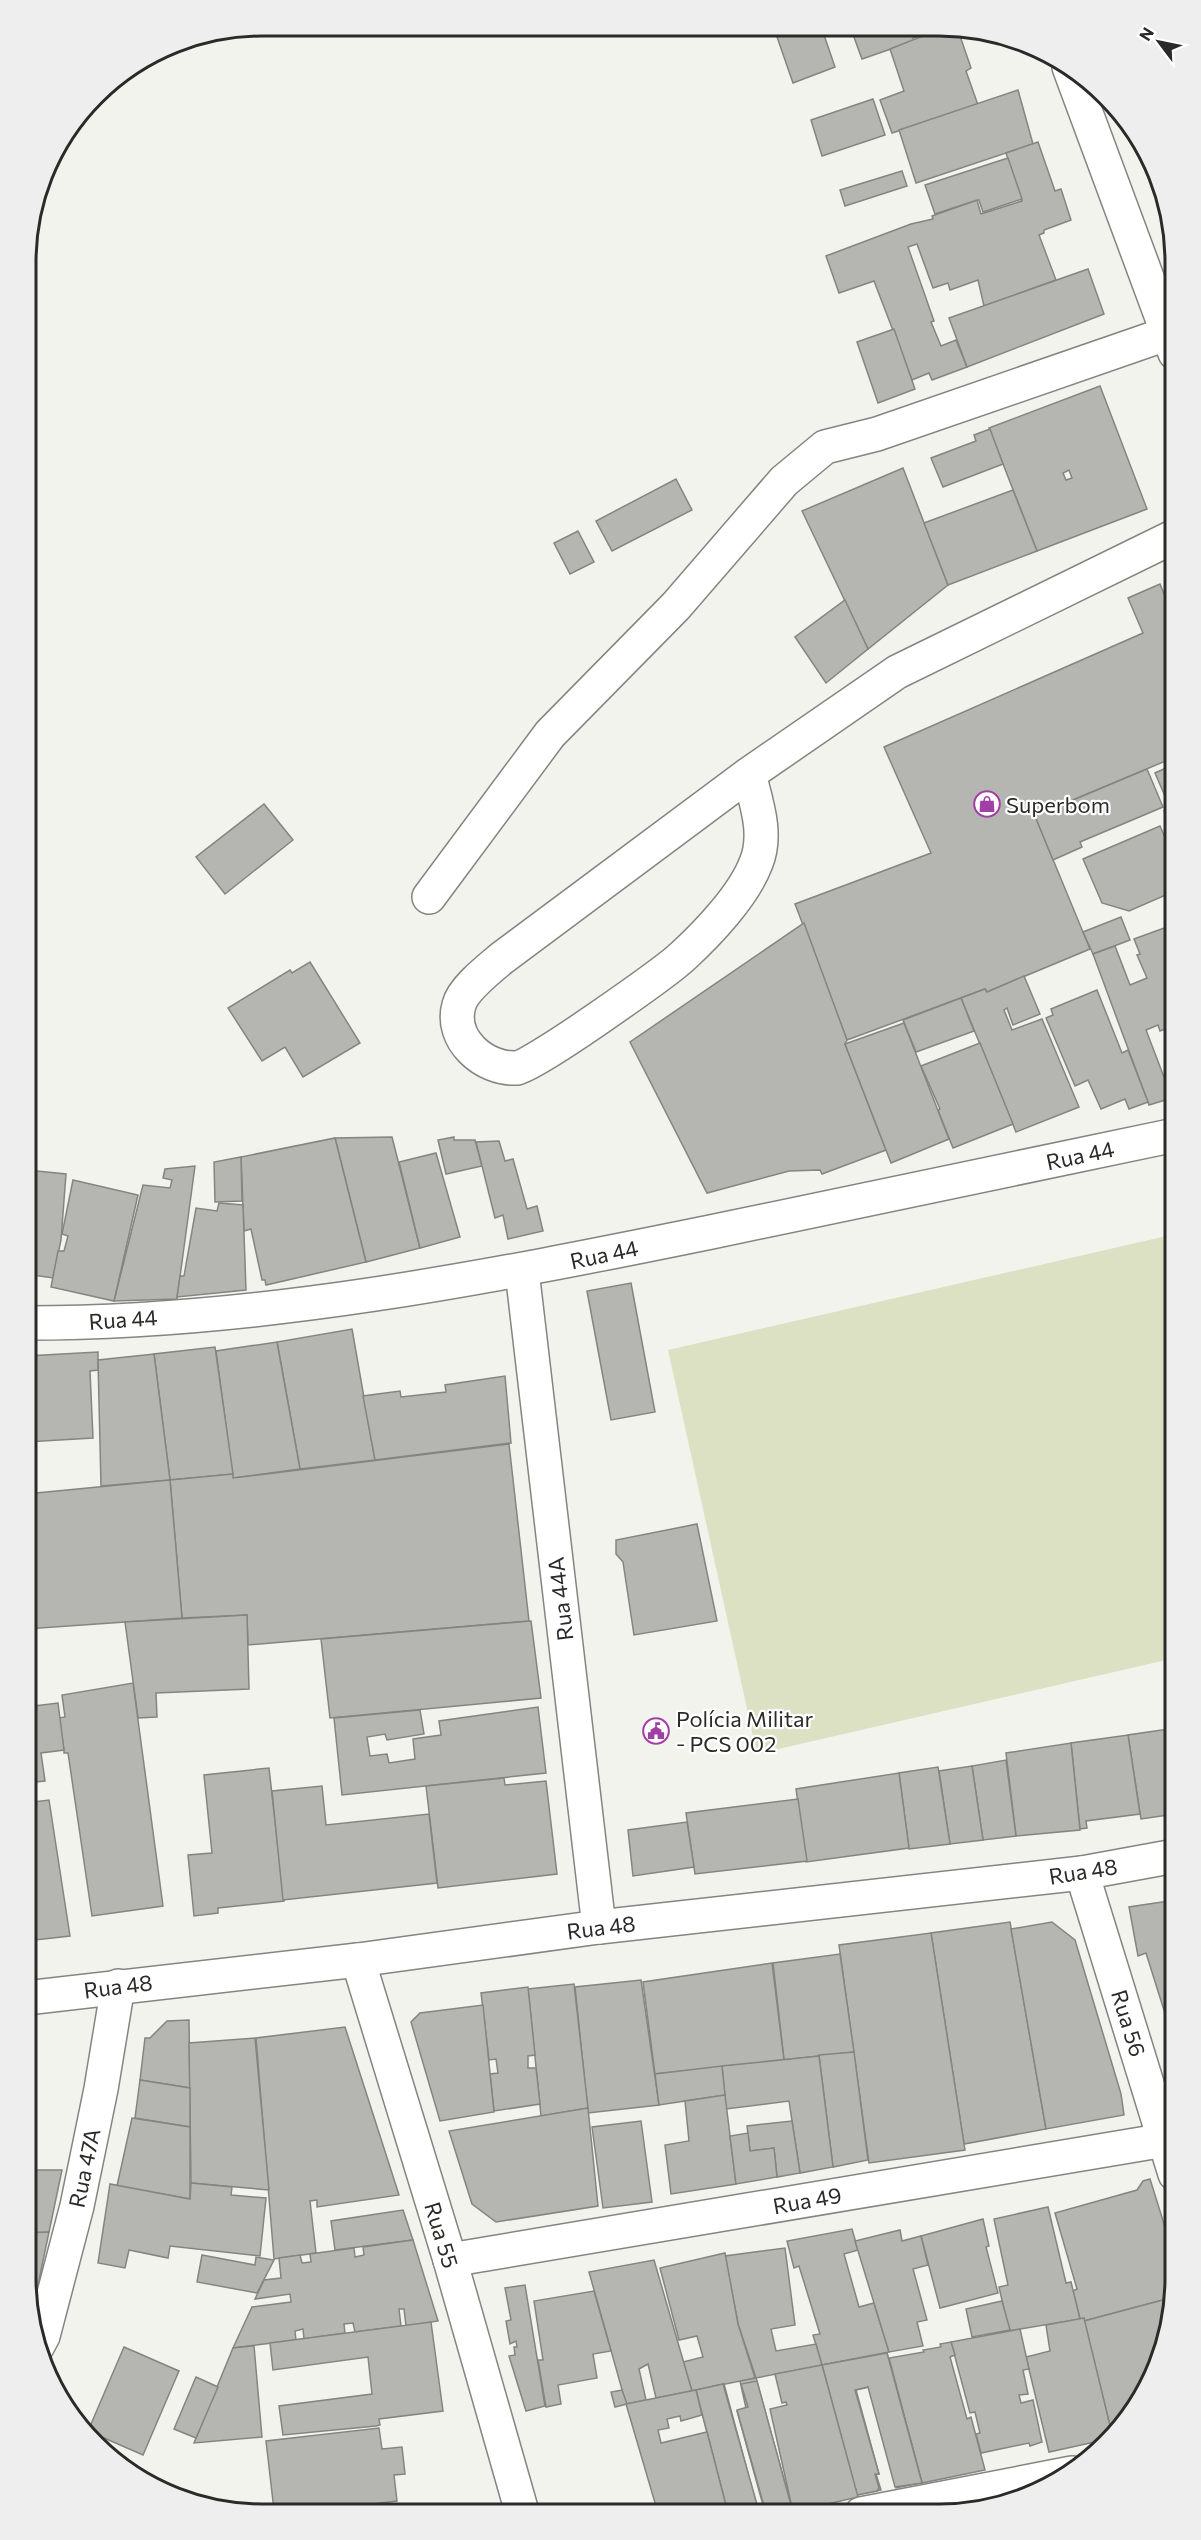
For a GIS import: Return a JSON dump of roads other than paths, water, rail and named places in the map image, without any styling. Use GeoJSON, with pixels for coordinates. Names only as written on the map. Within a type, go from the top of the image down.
{"type":"FeatureCollection","features":[{"type":"Feature","properties":{"kind":"street"},"geometry":{"type":"LineString","coordinates":[[1074,81],[1165,324]]}},
{"type":"Feature","properties":{"kind":"street"},"geometry":{"type":"LineString","coordinates":[[429,897],[550,734],[676,606],[784,481],[825,447],[877,434],[1165,345]]}},
{"type":"Feature","properties":{"kind":"street"},"geometry":{"type":"LineString","coordinates":[[749,774],[762,823],[757,863],[734,901],[682,957],[576,1033],[519,1068],[495,1066],[473,1053],[458,1028],[459,1004],[474,983],[511,951],[749,774],[897,672],[1165,541]]}},
{"type":"Feature","properties":{"kind":"street","name":"Rua 44"},"geometry":{"type":"LineString","coordinates":[[36,1323],[74,1323],[280,1308],[522,1271],[1165,1137]]}},
{"type":"Feature","properties":{"kind":"street","name":"Rua 44A"},"geometry":{"type":"LineString","coordinates":[[522,1271],[598,1927]]}},
{"type":"Feature","properties":{"kind":"street","name":"Rua 48"},"geometry":{"type":"LineString","coordinates":[[36,1997],[358,1960],[598,1927],[1082,1873],[1165,1858]]}},
{"type":"Feature","properties":{"kind":"street","name":"Rua 56"},"geometry":{"type":"LineString","coordinates":[[1082,1873],[1165,2140]]}},
{"type":"Feature","properties":{"kind":"street","name":"Rua 55"},"geometry":{"type":"LineString","coordinates":[[358,1960],[450,2260],[520,2504]]}},
{"type":"Feature","properties":{"kind":"street","name":"Rua 47A"},"geometry":{"type":"LineString","coordinates":[[43,2335],[76,2206],[101,2089],[118,1986]]}},
{"type":"Feature","properties":{"kind":"street","name":"Rua 49"},"geometry":{"type":"LineString","coordinates":[[450,2260],[1165,2140]]}},
{"type":"Feature","properties":{"kind":"street"},"geometry":{"type":"LineString","coordinates":[[912,2504],[1044,2479]]}},
{"type":"Feature","properties":{"kind":"place","name":"Superbom"},"geometry":{"type":"Point","coordinates":[987,804]}},
{"type":"Feature","properties":{"kind":"place","name":"Polícia Militar - PCS 002"},"geometry":{"type":"Point","coordinates":[656,1731]}}]}
